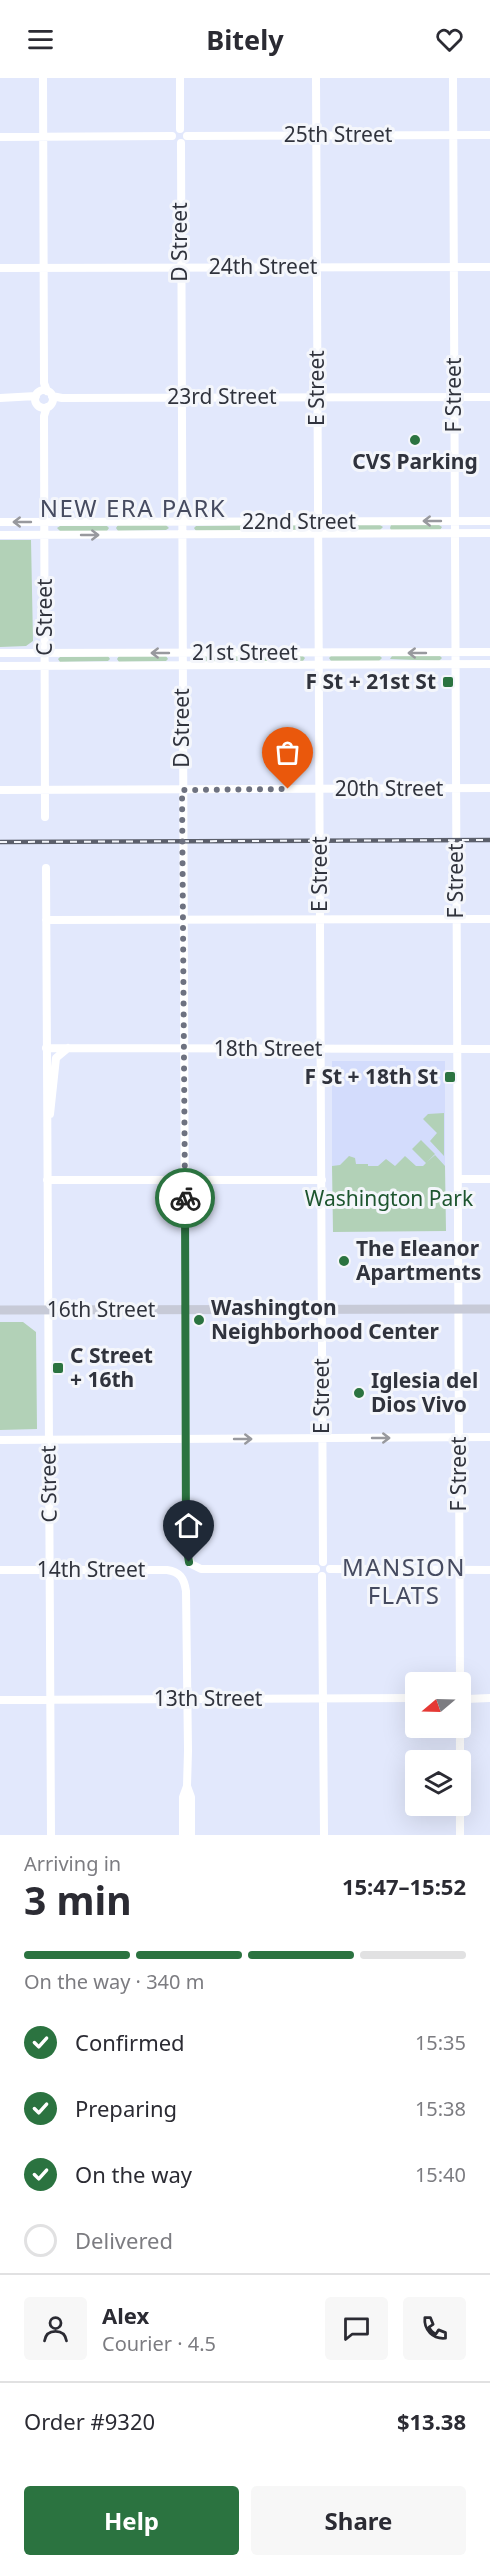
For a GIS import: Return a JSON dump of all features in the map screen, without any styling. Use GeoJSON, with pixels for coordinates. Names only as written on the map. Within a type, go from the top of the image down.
{"type":"FeatureCollection","features":[{"type":"Feature","properties":{"kind":"main road","name":"16th Street"},"geometry":{"type":"LineString","coordinates":[[0,1310],[490,1309]]}},
{"type":"Feature","properties":{"kind":"street","name":"C Street"},"geometry":{"type":"LineString","coordinates":[[43,78],[45,818]]}},
{"type":"Feature","properties":{"kind":"street"},"geometry":{"type":"LineString","coordinates":[[172,136],[175,142],[180,143],[185,141],[187,135],[180,129],[180,78]]}},
{"type":"Feature","properties":{"kind":"street","name":"E Street"},"geometry":{"type":"LineString","coordinates":[[316,78],[323,1562]]}},
{"type":"Feature","properties":{"kind":"street","name":"F Street"},"geometry":{"type":"LineString","coordinates":[[453,78],[460,1672]]}},
{"type":"Feature","properties":{"kind":"street"},"geometry":{"type":"LineString","coordinates":[[172,136],[174,131],[180,129]]}},
{"type":"Feature","properties":{"kind":"street","name":"25th Street"},"geometry":{"type":"LineString","coordinates":[[187,135],[490,135]]}},
{"type":"Feature","properties":{"kind":"street"},"geometry":{"type":"LineString","coordinates":[[0,137],[172,136]]}},
{"type":"Feature","properties":{"kind":"street","name":"D Street"},"geometry":{"type":"LineString","coordinates":[[180,143],[186,1549],[191,1564],[207,1570],[316,1569]]}},
{"type":"Feature","properties":{"kind":"street","name":"24th Street"},"geometry":{"type":"LineString","coordinates":[[0,268],[490,267]]}},
{"type":"Feature","properties":{"kind":"street","name":"23rd Street"},"geometry":{"type":"LineString","coordinates":[[0,398],[490,397]]}},
{"type":"Feature","properties":{"kind":"street","name":"22nd Street"},"geometry":{"type":"LineString","coordinates":[[0,522],[490,521]]}},
{"type":"Feature","properties":{"kind":"street","name":"22nd Street"},"geometry":{"type":"LineString","coordinates":[[0,535],[490,533]]}},
{"type":"Feature","properties":{"kind":"street","name":"21st Street"},"geometry":{"type":"LineString","coordinates":[[0,653],[490,652]]}},
{"type":"Feature","properties":{"kind":"street","name":"21st Street"},"geometry":{"type":"LineString","coordinates":[[0,666],[490,664]]}},
{"type":"Feature","properties":{"kind":"street","name":"20th Street"},"geometry":{"type":"LineString","coordinates":[[0,790],[490,788]]}},
{"type":"Feature","properties":{"kind":"street","name":"C Street"},"geometry":{"type":"LineString","coordinates":[[46,868],[51,1835]]}},
{"type":"Feature","properties":{"kind":"street"},"geometry":{"type":"LineString","coordinates":[[46,920],[490,919]]}},
{"type":"Feature","properties":{"kind":"street","name":"C Street"},"geometry":{"type":"LineString","coordinates":[[46,1133],[53,1097],[56,1058],[69,1047]]}},
{"type":"Feature","properties":{"kind":"street","name":"18th Street"},"geometry":{"type":"LineString","coordinates":[[46,1048],[490,1049]]}},
{"type":"Feature","properties":{"kind":"street"},"geometry":{"type":"LineString","coordinates":[[458,1179],[490,1179]]}},
{"type":"Feature","properties":{"kind":"street"},"geometry":{"type":"LineString","coordinates":[[47,1180],[322,1180]]}},
{"type":"Feature","properties":{"kind":"street"},"geometry":{"type":"LineString","coordinates":[[0,1440],[490,1437]]}},
{"type":"Feature","properties":{"kind":"street"},"geometry":{"type":"LineString","coordinates":[[322,1576],[329,1574],[330,1569],[329,1565],[323,1562],[319,1563],[316,1569],[322,1576],[324,1835]]}},
{"type":"Feature","properties":{"kind":"street"},"geometry":{"type":"LineString","coordinates":[[330,1569],[490,1570]]}},
{"type":"Feature","properties":{"kind":"street","name":"14th Street"},"geometry":{"type":"LineString","coordinates":[[0,1570],[167,1570],[180,1575],[186,1591],[187,1699]]}},
{"type":"Feature","properties":{"kind":"street"},"geometry":{"type":"LineString","coordinates":[[471,1697],[490,1698]]}},
{"type":"Feature","properties":{"kind":"street","name":"13th Street"},"geometry":{"type":"LineString","coordinates":[[0,1700],[405,1698]]}},
{"type":"Feature","properties":{"kind":"street"},"geometry":{"type":"LineString","coordinates":[[187,1699],[187,1786],[190,1797],[191,1835]]}},
{"type":"Feature","properties":{"kind":"street"},"geometry":{"type":"LineString","coordinates":[[183,1835],[183,1797],[187,1786]]}},
{"type":"Feature","properties":{"kind":"street"},"geometry":{"type":"LineString","coordinates":[[460,1816],[460,1835]]}},
{"type":"Feature","properties":{"kind":"shaded area"},"geometry":{"type":"Polygon","coordinates":[[[332,1061],[445,1061],[445,1166],[332,1166],[332,1061]]]}},
{"type":"Feature","properties":{"kind":"green space"},"geometry":{"type":"Polygon","coordinates":[[[118,525],[166,525],[169,528],[166,530],[118,531],[116,528],[118,525]]]}},
{"type":"Feature","properties":{"kind":"green space"},"geometry":{"type":"Polygon","coordinates":[[[244,525],[245,531],[196,531],[194,528],[196,526],[244,525]]]}},
{"type":"Feature","properties":{"kind":"green space"},"geometry":{"type":"Polygon","coordinates":[[[255,525],[302,525],[305,527],[303,530],[254,531],[252,528],[255,525]]]}},
{"type":"Feature","properties":{"kind":"green space"},"geometry":{"type":"Polygon","coordinates":[[[332,525],[380,525],[383,527],[380,530],[332,530],[330,527],[332,525]]]}},
{"type":"Feature","properties":{"kind":"green space"},"geometry":{"type":"Polygon","coordinates":[[[391,525],[439,525],[442,527],[440,530],[391,530],[391,525]]]}},
{"type":"Feature","properties":{"kind":"green space"},"geometry":{"type":"Polygon","coordinates":[[[60,526],[107,526],[109,528],[107,531],[60,531],[57,528],[60,526]]]}},
{"type":"Feature","properties":{"kind":"green space"},"geometry":{"type":"Polygon","coordinates":[[[0,540],[31,540],[33,641],[26,646],[0,647],[0,540]]]}},
{"type":"Feature","properties":{"kind":"green space"},"geometry":{"type":"Polygon","coordinates":[[[379,655],[382,658],[379,661],[331,661],[329,658],[331,656],[379,655]]]}},
{"type":"Feature","properties":{"kind":"green space"},"geometry":{"type":"Polygon","coordinates":[[[439,655],[442,658],[439,661],[390,659],[392,656],[439,655]]]}},
{"type":"Feature","properties":{"kind":"green space"},"geometry":{"type":"Polygon","coordinates":[[[108,656],[110,659],[108,661],[60,662],[58,659],[60,657],[108,656]]]}},
{"type":"Feature","properties":{"kind":"green space"},"geometry":{"type":"Polygon","coordinates":[[[119,656],[166,656],[168,659],[166,661],[119,662],[117,659],[119,656]]]}},
{"type":"Feature","properties":{"kind":"green space"},"geometry":{"type":"Polygon","coordinates":[[[197,656],[244,656],[246,659],[244,661],[197,662],[194,659],[197,656]]]}},
{"type":"Feature","properties":{"kind":"green space"},"geometry":{"type":"Polygon","coordinates":[[[256,656],[303,656],[305,658],[303,661],[256,661],[253,658],[256,656]]]}},
{"type":"Feature","properties":{"kind":"green space"},"geometry":{"type":"Polygon","coordinates":[[[444,1113],[444,1156],[430,1141],[437,1133],[423,1119],[428,1114],[444,1113]]]}},
{"type":"Feature","properties":{"kind":"green space","name":"Washington Park"},"geometry":{"type":"Polygon","coordinates":[[[421,1140],[435,1154],[427,1162],[435,1155],[445,1166],[446,1231],[333,1232],[332,1166],[340,1165],[349,1156],[355,1158],[356,1164],[378,1166],[386,1159],[395,1166],[405,1156],[416,1166],[423,1166],[426,1163],[412,1149],[421,1140]]]}},
{"type":"Feature","properties":{"kind":"green space"},"geometry":{"type":"Polygon","coordinates":[[[0,1322],[23,1322],[36,1332],[37,1429],[0,1430],[0,1322]]]}},
{"type":"Feature","properties":{"kind":"railway"},"geometry":{"type":"LineString","coordinates":[[0,842],[490,840]]}},
{"type":"Feature","properties":{"kind":"way so far"},"geometry":{"type":"LineString","coordinates":[[185,1198],[182,790],[288,789]]}},
{"type":"Feature","properties":{"kind":"place","name":"CVS Parking"},"geometry":{"type":"Point","coordinates":[415,440]}},
{"type":"Feature","properties":{"kind":"place","name":"F St + 21st St"},"geometry":{"type":"Point","coordinates":[448,682]}},
{"type":"Feature","properties":{"kind":"place","name":"F St + 18th St"},"geometry":{"type":"Point","coordinates":[450,1077]}},
{"type":"Feature","properties":{"kind":"place","name":"The Eleanor Apartments"},"geometry":{"type":"Point","coordinates":[344,1261]}},
{"type":"Feature","properties":{"kind":"place","name":"Washington Neighborhood Center"},"geometry":{"type":"Point","coordinates":[199,1320]}},
{"type":"Feature","properties":{"kind":"place","name":"C Street + 16th"},"geometry":{"type":"Point","coordinates":[58,1368]}},
{"type":"Feature","properties":{"kind":"place","name":"Iglesia del Dios Vivo"},"geometry":{"type":"Point","coordinates":[359,1393]}},
{"type":"Feature","properties":{"kind":"district","name":"NEW ERA PARK"},"geometry":{"type":"Point","coordinates":[133,509]}},
{"type":"Feature","properties":{"kind":"district","name":"MANSION FLATS"},"geometry":{"type":"Point","coordinates":[404,1582]}},
{"type":"Feature","properties":{"kind":"route"},"geometry":{"type":"LineString","coordinates":[[185,1198],[186,1554],[189,1562]]}}]}
